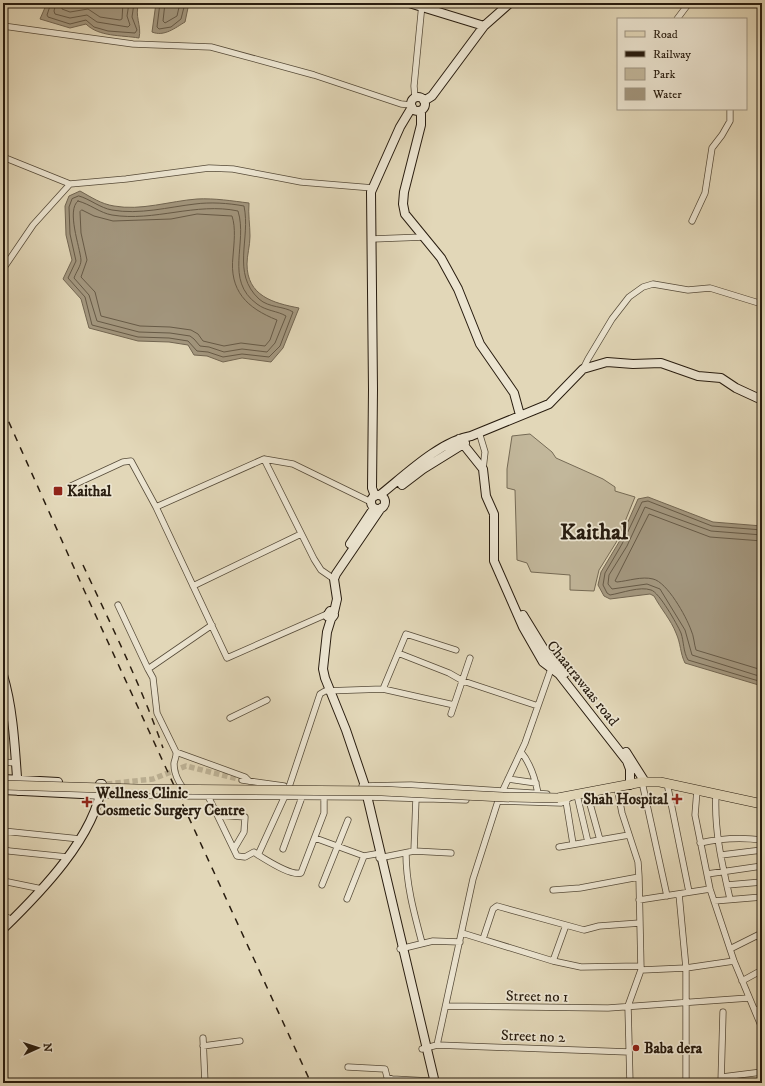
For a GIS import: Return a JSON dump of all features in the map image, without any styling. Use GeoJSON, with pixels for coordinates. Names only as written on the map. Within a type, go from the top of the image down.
{"type":"FeatureCollection","features":[{"type":"Feature","properties":{"kind":"main road"},"geometry":{"type":"LineString","coordinates":[[3,785],[145,789],[382,792],[503,798],[568,797],[643,782],[666,783],[762,804]]}},
{"type":"Feature","properties":{"kind":"street"},"geometry":{"type":"LineString","coordinates":[[409,3],[422,5],[484,26]]}},
{"type":"Feature","properties":{"kind":"street"},"geometry":{"type":"LineString","coordinates":[[424,101],[432,96],[484,26],[510,3]]}},
{"type":"Feature","properties":{"kind":"street"},"geometry":{"type":"LineString","coordinates":[[678,18],[689,3]]}},
{"type":"Feature","properties":{"kind":"street"},"geometry":{"type":"LineString","coordinates":[[378,501],[372,488],[374,388],[371,192],[412,103],[422,5]]}},
{"type":"Feature","properties":{"kind":"street"},"geometry":{"type":"LineString","coordinates":[[3,26],[133,44],[211,47],[314,75],[401,104],[412,103],[420,97],[424,101],[425,106],[421,111],[421,125],[404,192],[403,204],[405,214],[441,258],[455,284],[480,344],[514,393],[520,415]]}},
{"type":"Feature","properties":{"kind":"street"},"geometry":{"type":"LineString","coordinates":[[412,103],[415,111],[421,111]]}},
{"type":"Feature","properties":{"kind":"street"},"geometry":{"type":"LineString","coordinates":[[692,221],[705,194],[709,157],[712,148],[722,135],[730,120],[730,110]]}},
{"type":"Feature","properties":{"kind":"street"},"geometry":{"type":"LineString","coordinates":[[3,157],[70,184],[126,180],[209,168],[233,169],[301,182],[373,188]]}},
{"type":"Feature","properties":{"kind":"street"},"geometry":{"type":"LineString","coordinates":[[3,269],[33,226],[70,184]]}},
{"type":"Feature","properties":{"kind":"street"},"geometry":{"type":"LineString","coordinates":[[372,239],[424,237]]}},
{"type":"Feature","properties":{"kind":"street"},"geometry":{"type":"LineString","coordinates":[[332,578],[378,501],[437,451],[460,442],[479,432],[550,404],[583,370],[612,319],[629,297],[643,287],[653,284],[688,290],[710,288],[762,304]]}},
{"type":"Feature","properties":{"kind":"street"},"geometry":{"type":"LineString","coordinates":[[583,370],[606,362],[633,364],[661,363],[698,376],[721,378],[736,388],[762,400]]}},
{"type":"Feature","properties":{"kind":"street"},"geometry":{"type":"LineString","coordinates":[[479,432],[485,452],[483,469],[486,496],[494,514],[495,554],[499,559],[525,619],[553,665],[576,688],[630,757],[643,782],[667,896]]}},
{"type":"Feature","properties":{"kind":"street"},"geometry":{"type":"LineString","coordinates":[[460,442],[483,469]]}},
{"type":"Feature","properties":{"kind":"street"},"geometry":{"type":"LineString","coordinates":[[156,507],[264,459],[293,464],[378,501]]}},
{"type":"Feature","properties":{"kind":"street"},"geometry":{"type":"LineString","coordinates":[[264,459],[314,559],[321,570],[332,578],[337,599],[330,615],[323,669],[328,691],[365,797],[402,949],[432,1082],[392,1081],[387,1077],[385,1069],[348,1067]]}},
{"type":"Feature","properties":{"kind":"street"},"geometry":{"type":"LineString","coordinates":[[70,486],[123,462],[131,461],[156,507],[228,658],[330,615]]}},
{"type":"Feature","properties":{"kind":"street"},"geometry":{"type":"LineString","coordinates":[[193,586],[301,534]]}},
{"type":"Feature","properties":{"kind":"street"},"geometry":{"type":"LineString","coordinates":[[118,605],[153,678],[157,713],[176,752],[174,763],[175,773],[180,785],[189,796]]}},
{"type":"Feature","properties":{"kind":"street"},"geometry":{"type":"LineString","coordinates":[[148,669],[212,625]]}},
{"type":"Feature","properties":{"kind":"street"},"geometry":{"type":"LineString","coordinates":[[383,689],[404,636],[407,634],[456,650]]}},
{"type":"Feature","properties":{"kind":"street"},"geometry":{"type":"LineString","coordinates":[[398,653],[449,673],[463,681],[538,706]]}},
{"type":"Feature","properties":{"kind":"street"},"geometry":{"type":"LineString","coordinates":[[451,714],[470,658]]}},
{"type":"Feature","properties":{"kind":"street"},"geometry":{"type":"LineString","coordinates":[[503,790],[521,752],[553,665]]}},
{"type":"Feature","properties":{"kind":"street","name":"Chaatrawaas road"},"geometry":{"type":"LineString","coordinates":[[553,665],[627,761],[630,769],[630,785]]}},
{"type":"Feature","properties":{"kind":"street"},"geometry":{"type":"LineString","coordinates":[[3,675],[8,692],[10,762]]}},
{"type":"Feature","properties":{"kind":"street"},"geometry":{"type":"LineString","coordinates":[[258,855],[289,787],[317,698],[328,691],[383,689],[454,705]]}},
{"type":"Feature","properties":{"kind":"street"},"geometry":{"type":"LineString","coordinates":[[3,692],[10,762],[15,780],[16,791]]}},
{"type":"Feature","properties":{"kind":"street"},"geometry":{"type":"LineString","coordinates":[[230,718],[267,700]]}},
{"type":"Feature","properties":{"kind":"street"},"geometry":{"type":"LineString","coordinates":[[176,752],[245,777],[249,781]]}},
{"type":"Feature","properties":{"kind":"street"},"geometry":{"type":"LineString","coordinates":[[521,752],[527,759],[538,793]]}},
{"type":"Feature","properties":{"kind":"street"},"geometry":{"type":"LineString","coordinates":[[3,779],[105,784],[98,806],[80,839],[42,889],[3,929]]}},
{"type":"Feature","properties":{"kind":"street"},"geometry":{"type":"LineString","coordinates":[[508,779],[536,783]]}},
{"type":"Feature","properties":{"kind":"street"},"geometry":{"type":"LineString","coordinates":[[242,780],[289,787],[411,785],[560,793],[568,797],[588,842]]}},
{"type":"Feature","properties":{"kind":"street"},"geometry":{"type":"LineString","coordinates":[[666,783],[689,892]]}},
{"type":"Feature","properties":{"kind":"street"},"geometry":{"type":"LineString","coordinates":[[617,787],[622,813],[638,862],[639,877],[641,968],[628,1006],[630,1083]]}},
{"type":"Feature","properties":{"kind":"street"},"geometry":{"type":"LineString","coordinates":[[3,790],[101,795],[365,797],[538,803],[568,797]]}},
{"type":"Feature","properties":{"kind":"street"},"geometry":{"type":"LineString","coordinates":[[697,790],[695,815],[710,889],[734,961],[762,1028]]}},
{"type":"Feature","properties":{"kind":"street"},"geometry":{"type":"LineString","coordinates":[[587,793],[600,840]]}},
{"type":"Feature","properties":{"kind":"street"},"geometry":{"type":"LineString","coordinates":[[716,794],[715,814],[717,839],[730,899]]}},
{"type":"Feature","properties":{"kind":"street"},"geometry":{"type":"LineString","coordinates":[[208,796],[234,849],[240,857],[254,852],[282,868],[299,873],[303,871],[324,813],[324,797]]}},
{"type":"Feature","properties":{"kind":"street"},"geometry":{"type":"LineString","coordinates":[[283,849],[302,797]]}},
{"type":"Feature","properties":{"kind":"street"},"geometry":{"type":"LineString","coordinates":[[568,797],[574,844]]}},
{"type":"Feature","properties":{"kind":"street"},"geometry":{"type":"LineString","coordinates":[[414,851],[416,798]]}},
{"type":"Feature","properties":{"kind":"street"},"geometry":{"type":"LineString","coordinates":[[437,1046],[473,879],[498,801]]}},
{"type":"Feature","properties":{"kind":"street"},"geometry":{"type":"LineString","coordinates":[[218,815],[245,817],[244,832],[234,849]]}},
{"type":"Feature","properties":{"kind":"street"},"geometry":{"type":"LineString","coordinates":[[322,885],[348,820]]}},
{"type":"Feature","properties":{"kind":"street"},"geometry":{"type":"LineString","coordinates":[[3,839],[4,831],[80,839]]}},
{"type":"Feature","properties":{"kind":"street"},"geometry":{"type":"LineString","coordinates":[[559,847],[630,835]]}},
{"type":"Feature","properties":{"kind":"street"},"geometry":{"type":"LineString","coordinates":[[700,843],[717,839],[737,837],[762,840]]}},
{"type":"Feature","properties":{"kind":"street"},"geometry":{"type":"LineString","coordinates":[[315,838],[364,856],[380,856],[414,851],[451,853]]}},
{"type":"Feature","properties":{"kind":"street"},"geometry":{"type":"LineString","coordinates":[[3,849],[9,851],[67,857]]}},
{"type":"Feature","properties":{"kind":"street"},"geometry":{"type":"LineString","coordinates":[[721,855],[762,850]]}},
{"type":"Feature","properties":{"kind":"street"},"geometry":{"type":"LineString","coordinates":[[406,853],[406,877],[409,894],[422,943]]}},
{"type":"Feature","properties":{"kind":"street"},"geometry":{"type":"LineString","coordinates":[[347,899],[364,856]]}},
{"type":"Feature","properties":{"kind":"street"},"geometry":{"type":"LineString","coordinates":[[707,874],[724,870],[762,866]]}},
{"type":"Feature","properties":{"kind":"street"},"geometry":{"type":"LineString","coordinates":[[553,890],[580,888],[639,877]]}},
{"type":"Feature","properties":{"kind":"street"},"geometry":{"type":"LineString","coordinates":[[3,881],[42,889]]}},
{"type":"Feature","properties":{"kind":"street"},"geometry":{"type":"LineString","coordinates":[[727,885],[762,882]]}},
{"type":"Feature","properties":{"kind":"street"},"geometry":{"type":"LineString","coordinates":[[639,900],[710,889]]}},
{"type":"Feature","properties":{"kind":"street"},"geometry":{"type":"LineString","coordinates":[[679,894],[686,968],[686,1083]]}},
{"type":"Feature","properties":{"kind":"street"},"geometry":{"type":"LineString","coordinates":[[714,901],[762,897]]}},
{"type":"Feature","properties":{"kind":"street"},"geometry":{"type":"LineString","coordinates":[[483,939],[493,909],[497,906],[588,930],[599,926],[640,923]]}},
{"type":"Feature","properties":{"kind":"street"},"geometry":{"type":"LineString","coordinates":[[3,915],[12,920]]}},
{"type":"Feature","properties":{"kind":"street"},"geometry":{"type":"LineString","coordinates":[[553,961],[566,925]]}},
{"type":"Feature","properties":{"kind":"street"},"geometry":{"type":"LineString","coordinates":[[462,933],[553,961],[581,967],[686,968],[734,961]]}},
{"type":"Feature","properties":{"kind":"street"},"geometry":{"type":"LineString","coordinates":[[730,949],[760,934],[762,943]]}},
{"type":"Feature","properties":{"kind":"street"},"geometry":{"type":"LineString","coordinates":[[402,949],[422,943],[444,940],[460,942]]}},
{"type":"Feature","properties":{"kind":"street"},"geometry":{"type":"LineString","coordinates":[[742,981],[762,970]]}},
{"type":"Feature","properties":{"kind":"street","name":"Street no 1"},"geometry":{"type":"LineString","coordinates":[[446,1006],[579,1009],[749,998]]}},
{"type":"Feature","properties":{"kind":"street"},"geometry":{"type":"LineString","coordinates":[[755,1011],[762,1007]]}},
{"type":"Feature","properties":{"kind":"street"},"geometry":{"type":"LineString","coordinates":[[723,1012],[722,1080],[762,1072]]}},
{"type":"Feature","properties":{"kind":"street"},"geometry":{"type":"LineString","coordinates":[[202,1038],[205,1083]]}},
{"type":"Feature","properties":{"kind":"street"},"geometry":{"type":"LineString","coordinates":[[203,1046],[240,1041]]}},
{"type":"Feature","properties":{"kind":"street","name":"Street no 2"},"geometry":{"type":"LineString","coordinates":[[424,1048],[437,1046],[629,1052]]}},
{"type":"Feature","properties":{"kind":"green space"},"geometry":{"type":"Polygon","coordinates":[[[530,434],[552,452],[556,458],[603,479],[615,487],[615,491],[635,497],[617,541],[599,570],[594,591],[570,590],[570,575],[531,572],[527,563],[517,560],[515,490],[507,488],[507,469],[512,436],[530,434]]]}},
{"type":"Feature","properties":{"kind":"water"},"geometry":{"type":"Polygon","coordinates":[[[47,3],[139,3],[137,12],[140,29],[139,38],[111,35],[97,31],[86,24],[70,28],[40,19],[47,3]]]}},
{"type":"Feature","properties":{"kind":"water"},"geometry":{"type":"Polygon","coordinates":[[[156,3],[189,3],[185,22],[165,33],[152,32],[156,3]]]}},
{"type":"Feature","properties":{"kind":"water"},"geometry":{"type":"Polygon","coordinates":[[[80,191],[105,204],[124,207],[145,207],[197,199],[217,199],[249,203],[250,243],[247,264],[251,284],[263,296],[271,300],[280,304],[299,308],[283,348],[271,362],[242,358],[223,362],[207,356],[194,355],[188,345],[169,342],[138,341],[89,328],[81,299],[63,279],[72,260],[66,235],[65,206],[69,196],[80,191]]]}},
{"type":"Feature","properties":{"kind":"water"},"geometry":{"type":"Polygon","coordinates":[[[648,497],[713,522],[762,526],[762,686],[685,663],[674,628],[654,596],[650,594],[610,599],[604,596],[598,585],[601,572],[619,542],[638,499],[648,497]]]}},
{"type":"Feature","properties":{"kind":"tunnel"},"geometry":{"type":"LineString","coordinates":[[107,784],[153,779],[186,766],[242,780]]}},
{"type":"Feature","properties":{"kind":"railway"},"geometry":{"type":"LineString","coordinates":[[3,409],[84,590],[311,1083]]}},
{"type":"Feature","properties":{"kind":"railway"},"geometry":{"type":"LineString","coordinates":[[83,565],[135,678],[163,748]]}},
{"type":"Feature","properties":{"kind":"place","name":"Kaithal"},"geometry":{"type":"Point","coordinates":[58,491]}},
{"type":"Feature","properties":{"kind":"place","name":"Shah Hospital"},"geometry":{"type":"Point","coordinates":[677,799]}},
{"type":"Feature","properties":{"kind":"place","name":"Wellness Clinic Cosmetic Surgery Centre"},"geometry":{"type":"Point","coordinates":[87,802]}},
{"type":"Feature","properties":{"kind":"place","name":"Baba dera"},"geometry":{"type":"Point","coordinates":[636,1048]}},
{"type":"Feature","properties":{"kind":"district","name":"Kaithal"},"geometry":{"type":"Point","coordinates":[594,531]}}]}
